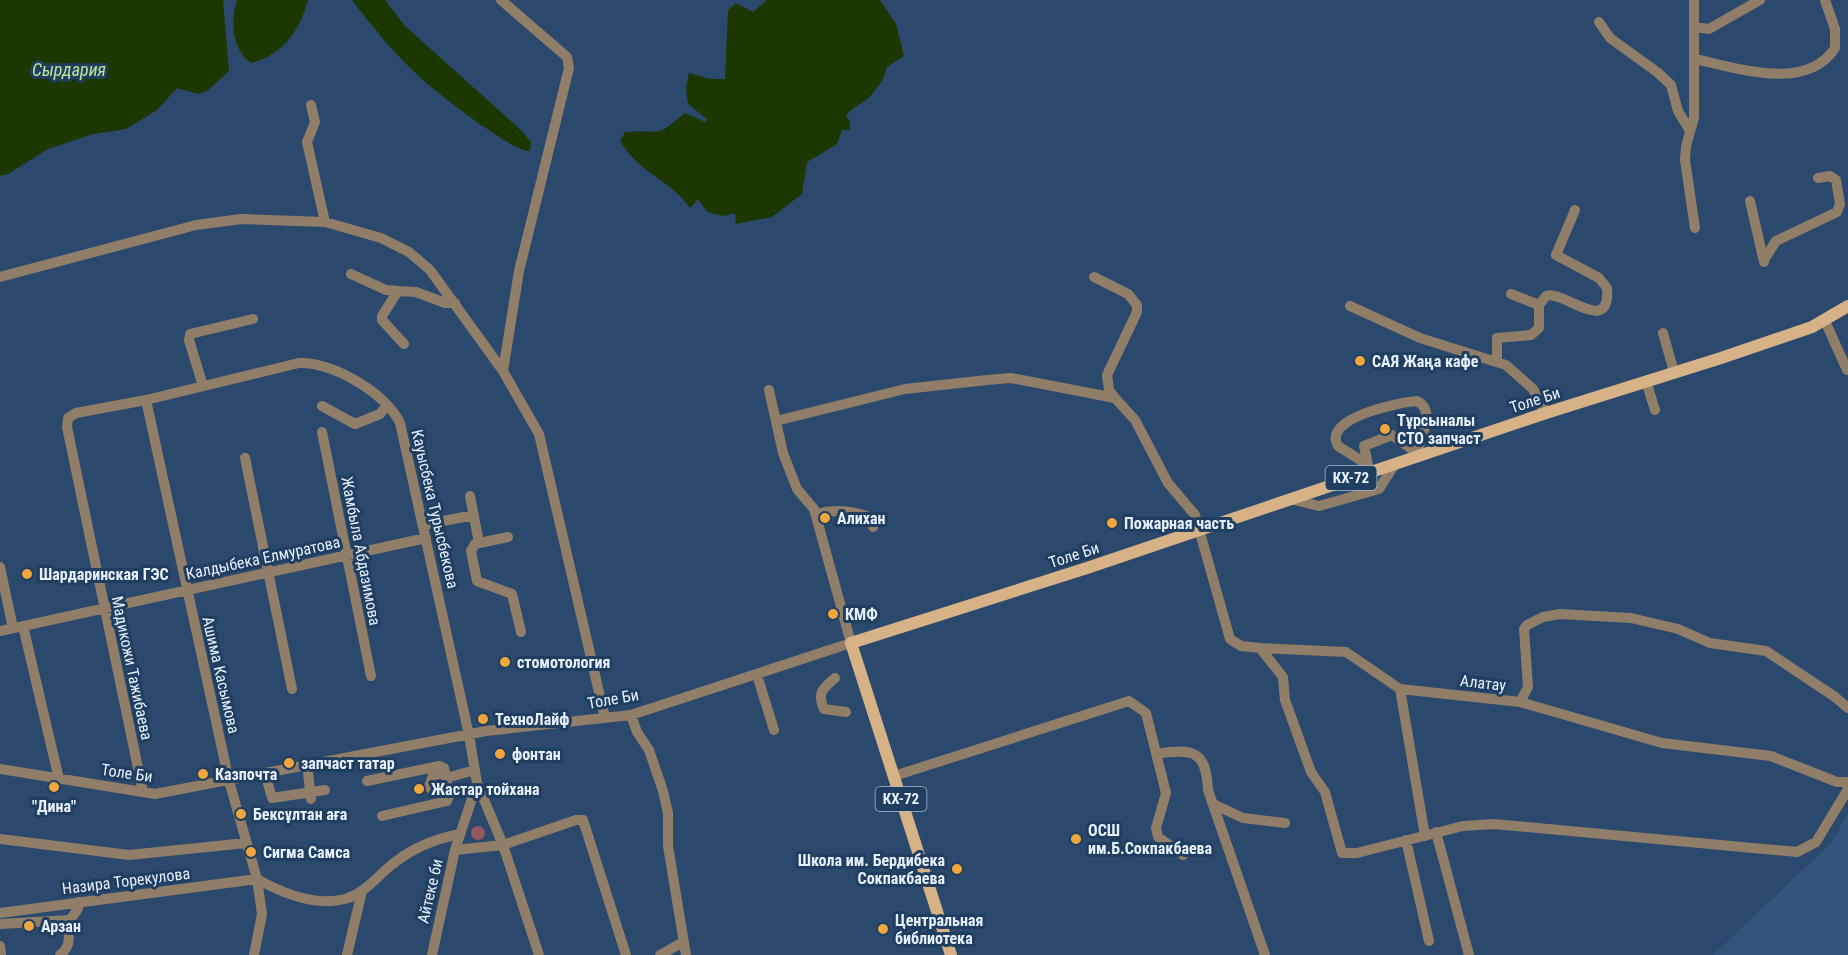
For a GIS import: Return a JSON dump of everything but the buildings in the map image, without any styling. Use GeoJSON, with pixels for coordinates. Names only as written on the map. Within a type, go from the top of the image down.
{"type":"FeatureCollection","features":[{"type":"Feature","properties":{"kind":"main road","name":"Толе Би"},"geometry":{"type":"LineString","coordinates":[[851,643],[1201,530],[1370,468],[1395,464],[1419,454],[1825,321],[1848,306]]}},
{"type":"Feature","properties":{"kind":"main road","name":"КХ-72"},"geometry":{"type":"LineString","coordinates":[[851,643],[951,955]]}},
{"type":"Feature","properties":{"kind":"street"},"geometry":{"type":"LineString","coordinates":[[501,0],[564,54],[569,68],[519,271],[503,370]]}},
{"type":"Feature","properties":{"kind":"street"},"geometry":{"type":"LineString","coordinates":[[1694,0],[1694,118],[1685,160],[1695,228]]}},
{"type":"Feature","properties":{"kind":"street"},"geometry":{"type":"LineString","coordinates":[[1694,33],[1709,29],[1760,0]]}},
{"type":"Feature","properties":{"kind":"street"},"geometry":{"type":"LineString","coordinates":[[1694,59],[1778,75],[1792,75],[1818,63],[1835,48],[1835,29],[1825,0]]}},
{"type":"Feature","properties":{"kind":"street"},"geometry":{"type":"LineString","coordinates":[[1599,22],[1610,38],[1671,85],[1678,111],[1690,131]]}},
{"type":"Feature","properties":{"kind":"street"},"geometry":{"type":"LineString","coordinates":[[311,105],[315,122],[307,142],[325,222]]}},
{"type":"Feature","properties":{"kind":"street"},"geometry":{"type":"LineString","coordinates":[[1750,201],[1764,263],[1776,242],[1837,212],[1840,204],[1836,180],[1830,176],[1818,178]]}},
{"type":"Feature","properties":{"kind":"street"},"geometry":{"type":"LineString","coordinates":[[1497,361],[1497,338],[1531,335],[1539,328],[1539,305],[1551,294],[1591,312],[1600,310],[1605,303],[1607,288],[1599,278],[1556,255],[1575,210]]}},
{"type":"Feature","properties":{"kind":"street"},"geometry":{"type":"LineString","coordinates":[[0,277],[214,221],[241,219],[325,222],[381,238],[409,252],[430,270],[503,370],[539,434],[604,718]]}},
{"type":"Feature","properties":{"kind":"street"},"geometry":{"type":"LineString","coordinates":[[351,274],[386,290],[416,292],[445,303],[455,303]]}},
{"type":"Feature","properties":{"kind":"street"},"geometry":{"type":"LineString","coordinates":[[1094,277],[1128,294],[1137,305],[1137,312],[1107,375],[1109,390],[1135,420],[1168,483],[1195,515],[1201,530]]}},
{"type":"Feature","properties":{"kind":"street"},"geometry":{"type":"LineString","coordinates":[[398,291],[382,316],[382,320],[404,344]]}},
{"type":"Feature","properties":{"kind":"street"},"geometry":{"type":"LineString","coordinates":[[1511,294],[1539,305]]}},
{"type":"Feature","properties":{"kind":"street"},"geometry":{"type":"LineString","coordinates":[[1350,306],[1420,338],[1497,361],[1523,378],[1546,413]]}},
{"type":"Feature","properties":{"kind":"street"},"geometry":{"type":"LineString","coordinates":[[203,386],[189,340],[190,334],[253,319]]}},
{"type":"Feature","properties":{"kind":"street"},"geometry":{"type":"LineString","coordinates":[[1825,321],[1847,370]]}},
{"type":"Feature","properties":{"kind":"street"},"geometry":{"type":"LineString","coordinates":[[1663,333],[1674,372]]}},
{"type":"Feature","properties":{"kind":"street","name":"Кауысбека Турысбекова"},"geometry":{"type":"LineString","coordinates":[[76,413],[146,400],[313,362],[333,368],[395,412],[400,423],[426,538],[465,735],[477,783]]}},
{"type":"Feature","properties":{"kind":"street"},"geometry":{"type":"LineString","coordinates":[[776,421],[905,389],[1011,378],[1115,398]]}},
{"type":"Feature","properties":{"kind":"street"},"geometry":{"type":"LineString","coordinates":[[1646,381],[1655,410]]}},
{"type":"Feature","properties":{"kind":"street"},"geometry":{"type":"LineString","coordinates":[[769,390],[783,453],[797,489],[813,507],[816,514],[851,643]]}},
{"type":"Feature","properties":{"kind":"street","name":"Ашима Касымова"},"geometry":{"type":"LineString","coordinates":[[146,400],[229,781],[257,879],[262,914],[254,955]]}},
{"type":"Feature","properties":{"kind":"street"},"geometry":{"type":"LineString","coordinates":[[1418,400],[1425,405],[1428,412],[1419,454],[1392,435],[1364,446],[1370,468],[1338,446],[1335,436],[1339,426],[1351,418],[1418,400]]}},
{"type":"Feature","properties":{"kind":"street"},"geometry":{"type":"LineString","coordinates":[[322,406],[355,424],[380,414],[387,405]]}},
{"type":"Feature","properties":{"kind":"street","name":"Мадикожи Тажибаева"},"geometry":{"type":"LineString","coordinates":[[76,413],[68,418],[67,427],[143,792]]}},
{"type":"Feature","properties":{"kind":"street","name":"Жамбыла Абдазимова"},"geometry":{"type":"LineString","coordinates":[[322,432],[371,676]]}},
{"type":"Feature","properties":{"kind":"street"},"geometry":{"type":"LineString","coordinates":[[245,458],[292,689]]}},
{"type":"Feature","properties":{"kind":"street"},"geometry":{"type":"LineString","coordinates":[[1290,499],[1320,506],[1379,489],[1395,464]]}},
{"type":"Feature","properties":{"kind":"street"},"geometry":{"type":"LineString","coordinates":[[471,496],[479,543]]}},
{"type":"Feature","properties":{"kind":"street"},"geometry":{"type":"LineString","coordinates":[[816,514],[832,510],[848,511],[869,517],[873,527]]}},
{"type":"Feature","properties":{"kind":"street"},"geometry":{"type":"LineString","coordinates":[[423,525],[474,515]]}},
{"type":"Feature","properties":{"kind":"street","name":"Алатау"},"geometry":{"type":"LineString","coordinates":[[1201,530],[1230,639],[1240,646],[1346,652],[1400,689],[1520,702],[1662,742],[1771,756],[1837,782],[1848,782]]}},
{"type":"Feature","properties":{"kind":"street"},"geometry":{"type":"LineString","coordinates":[[508,537],[479,543],[471,551],[477,581],[512,594],[521,632]]}},
{"type":"Feature","properties":{"kind":"street","name":"Калдыбека Елмуратова"},"geometry":{"type":"LineString","coordinates":[[0,630],[426,538]]}},
{"type":"Feature","properties":{"kind":"street"},"geometry":{"type":"LineString","coordinates":[[0,567],[59,779]]}},
{"type":"Feature","properties":{"kind":"street"},"geometry":{"type":"LineString","coordinates":[[1520,702],[1528,687],[1524,629],[1543,617],[1583,615],[1631,618],[1678,629],[1717,645],[1750,647],[1766,651],[1848,708]]}},
{"type":"Feature","properties":{"kind":"street","name":"Толе Би"},"geometry":{"type":"LineString","coordinates":[[0,769],[155,794],[465,735],[631,715],[851,643]]}},
{"type":"Feature","properties":{"kind":"street"},"geometry":{"type":"LineString","coordinates":[[1260,648],[1283,677],[1285,700],[1311,772],[1325,792],[1342,853],[1357,852],[1463,826],[1494,824],[1797,852],[1816,842],[1848,789]]}},
{"type":"Feature","properties":{"kind":"street"},"geometry":{"type":"LineString","coordinates":[[757,675],[774,730]]}},
{"type":"Feature","properties":{"kind":"street"},"geometry":{"type":"LineString","coordinates":[[835,678],[822,690],[820,697],[825,709],[846,712]]}},
{"type":"Feature","properties":{"kind":"street"},"geometry":{"type":"LineString","coordinates":[[1400,689],[1425,836]]}},
{"type":"Feature","properties":{"kind":"street"},"geometry":{"type":"LineString","coordinates":[[894,776],[1129,701],[1146,713],[1166,793],[1156,831],[1160,841],[1183,855]]}},
{"type":"Feature","properties":{"kind":"street"},"geometry":{"type":"LineString","coordinates":[[631,715],[637,732],[649,750],[663,790],[668,813],[668,846],[686,955]]}},
{"type":"Feature","properties":{"kind":"street"},"geometry":{"type":"LineString","coordinates":[[1156,754],[1175,751],[1200,757],[1207,769],[1213,804],[1265,955]]}},
{"type":"Feature","properties":{"kind":"street"},"geometry":{"type":"LineString","coordinates":[[307,764],[311,796]]}},
{"type":"Feature","properties":{"kind":"street"},"geometry":{"type":"LineString","coordinates":[[367,781],[439,766],[446,776],[449,790],[447,801],[382,816]]}},
{"type":"Feature","properties":{"kind":"street"},"geometry":{"type":"LineString","coordinates":[[449,790],[435,792],[429,787],[433,775],[446,776],[475,770]]}},
{"type":"Feature","properties":{"kind":"street"},"geometry":{"type":"LineString","coordinates":[[265,773],[272,798],[311,796],[325,790]]}},
{"type":"Feature","properties":{"kind":"street"},"geometry":{"type":"LineString","coordinates":[[477,783],[503,845],[539,955]]}},
{"type":"Feature","properties":{"kind":"street","name":"Айтеке би"},"geometry":{"type":"LineString","coordinates":[[432,955],[455,850],[477,783]]}},
{"type":"Feature","properties":{"kind":"street"},"geometry":{"type":"LineString","coordinates":[[1213,804],[1243,818],[1285,823]]}},
{"type":"Feature","properties":{"kind":"street"},"geometry":{"type":"LineString","coordinates":[[455,850],[503,845],[576,819],[583,820],[626,955]]}},
{"type":"Feature","properties":{"kind":"street"},"geometry":{"type":"LineString","coordinates":[[1436,832],[1469,955]]}},
{"type":"Feature","properties":{"kind":"street"},"geometry":{"type":"LineString","coordinates":[[257,879],[315,902],[346,899],[362,891],[406,855],[437,838],[460,834]]}},
{"type":"Feature","properties":{"kind":"street","name":"Назира Торекулова"},"geometry":{"type":"LineString","coordinates":[[0,839],[139,855],[246,843]]}},
{"type":"Feature","properties":{"kind":"street"},"geometry":{"type":"LineString","coordinates":[[1406,840],[1429,940]]}},
{"type":"Feature","properties":{"kind":"street","name":"Назира Торекулова"},"geometry":{"type":"LineString","coordinates":[[0,913],[257,879]]}},
{"type":"Feature","properties":{"kind":"street"},"geometry":{"type":"LineString","coordinates":[[347,955],[362,891]]}},
{"type":"Feature","properties":{"kind":"street"},"geometry":{"type":"LineString","coordinates":[[60,955],[69,945],[70,920],[77,912],[79,902]]}},
{"type":"Feature","properties":{"kind":"street"},"geometry":{"type":"LineString","coordinates":[[0,924],[70,920]]}},
{"type":"Feature","properties":{"kind":"street"},"geometry":{"type":"LineString","coordinates":[[660,955],[683,942]]}},
{"type":"Feature","properties":{"kind":"street"},"geometry":{"type":"LineString","coordinates":[[0,946],[1,955]]}},
{"type":"Feature","properties":{"kind":"shaded area"},"geometry":{"type":"Polygon","coordinates":[[[1848,813],[1848,955],[1713,955],[1831,843],[1848,813]]]}},
{"type":"Feature","properties":{"kind":"shaded area"},"geometry":{"type":"Polygon","coordinates":[[[475,826],[481,826],[485,833],[481,840],[475,840],[471,836],[471,830],[475,826]]]}},
{"type":"Feature","properties":{"kind":"water","name":"Сырдария"},"geometry":{"type":"Polygon","coordinates":[[[0,0],[223,0],[229,71],[207,91],[198,94],[177,88],[157,110],[126,129],[93,134],[48,149],[8,174],[0,176],[0,0]]]}},
{"type":"Feature","properties":{"kind":"water"},"geometry":{"type":"Polygon","coordinates":[[[237,0],[308,0],[295,31],[288,40],[272,54],[251,63],[240,51],[234,34],[237,0]]]}},
{"type":"Feature","properties":{"kind":"water"},"geometry":{"type":"Polygon","coordinates":[[[352,0],[385,0],[405,26],[522,131],[531,142],[530,151],[521,149],[492,132],[423,80],[386,42],[352,0]]]}},
{"type":"Feature","properties":{"kind":"water"},"geometry":{"type":"Polygon","coordinates":[[[767,0],[880,0],[896,24],[904,56],[887,67],[882,81],[869,98],[846,116],[850,122],[850,130],[842,130],[837,144],[807,162],[802,194],[772,217],[736,224],[735,213],[723,216],[707,212],[698,199],[690,208],[674,190],[637,162],[620,141],[625,132],[662,130],[685,113],[705,122],[707,119],[688,104],[686,89],[689,73],[711,79],[725,79],[728,10],[736,3],[753,12],[767,0]]]}},
{"type":"Feature","properties":{"kind":"place","name":"САЯ Жаңа кафе"},"geometry":{"type":"Point","coordinates":[1360,361]}},
{"type":"Feature","properties":{"kind":"place","name":"Тұрсыналы СТО запчаст"},"geometry":{"type":"Point","coordinates":[1385,429]}},
{"type":"Feature","properties":{"kind":"place","name":"Алихан"},"geometry":{"type":"Point","coordinates":[825,518]}},
{"type":"Feature","properties":{"kind":"place","name":"Пожарная часть"},"geometry":{"type":"Point","coordinates":[1112,523]}},
{"type":"Feature","properties":{"kind":"place","name":"Шардаринская ГЭС"},"geometry":{"type":"Point","coordinates":[27,574]}},
{"type":"Feature","properties":{"kind":"place","name":"КМФ"},"geometry":{"type":"Point","coordinates":[833,614]}},
{"type":"Feature","properties":{"kind":"place","name":"стомотология"},"geometry":{"type":"Point","coordinates":[505,662]}},
{"type":"Feature","properties":{"kind":"place","name":"ТехноЛайф"},"geometry":{"type":"Point","coordinates":[483,719]}},
{"type":"Feature","properties":{"kind":"place","name":"фонтан"},"geometry":{"type":"Point","coordinates":[500,754]}},
{"type":"Feature","properties":{"kind":"place","name":"запчаст татар"},"geometry":{"type":"Point","coordinates":[289,763]}},
{"type":"Feature","properties":{"kind":"place","name":"Казпочта"},"geometry":{"type":"Point","coordinates":[203,774]}},
{"type":"Feature","properties":{"kind":"place","name":"\"Дина\""},"geometry":{"type":"Point","coordinates":[54,787]}},
{"type":"Feature","properties":{"kind":"place","name":"Жастар тойхана"},"geometry":{"type":"Point","coordinates":[419,789]}},
{"type":"Feature","properties":{"kind":"place","name":"Бексұлтан аға"},"geometry":{"type":"Point","coordinates":[241,814]}},
{"type":"Feature","properties":{"kind":"place","name":"ОСШ им.Б.Сокпакбаева"},"geometry":{"type":"Point","coordinates":[1076,839]}},
{"type":"Feature","properties":{"kind":"place","name":"Сигма Самса"},"geometry":{"type":"Point","coordinates":[251,852]}},
{"type":"Feature","properties":{"kind":"place","name":"Школа им. Бердибека Сокпакбаева"},"geometry":{"type":"Point","coordinates":[957,869]}},
{"type":"Feature","properties":{"kind":"place","name":"Арзан"},"geometry":{"type":"Point","coordinates":[29,926]}},
{"type":"Feature","properties":{"kind":"place","name":"Центральная библиотека"},"geometry":{"type":"Point","coordinates":[883,929]}}]}
